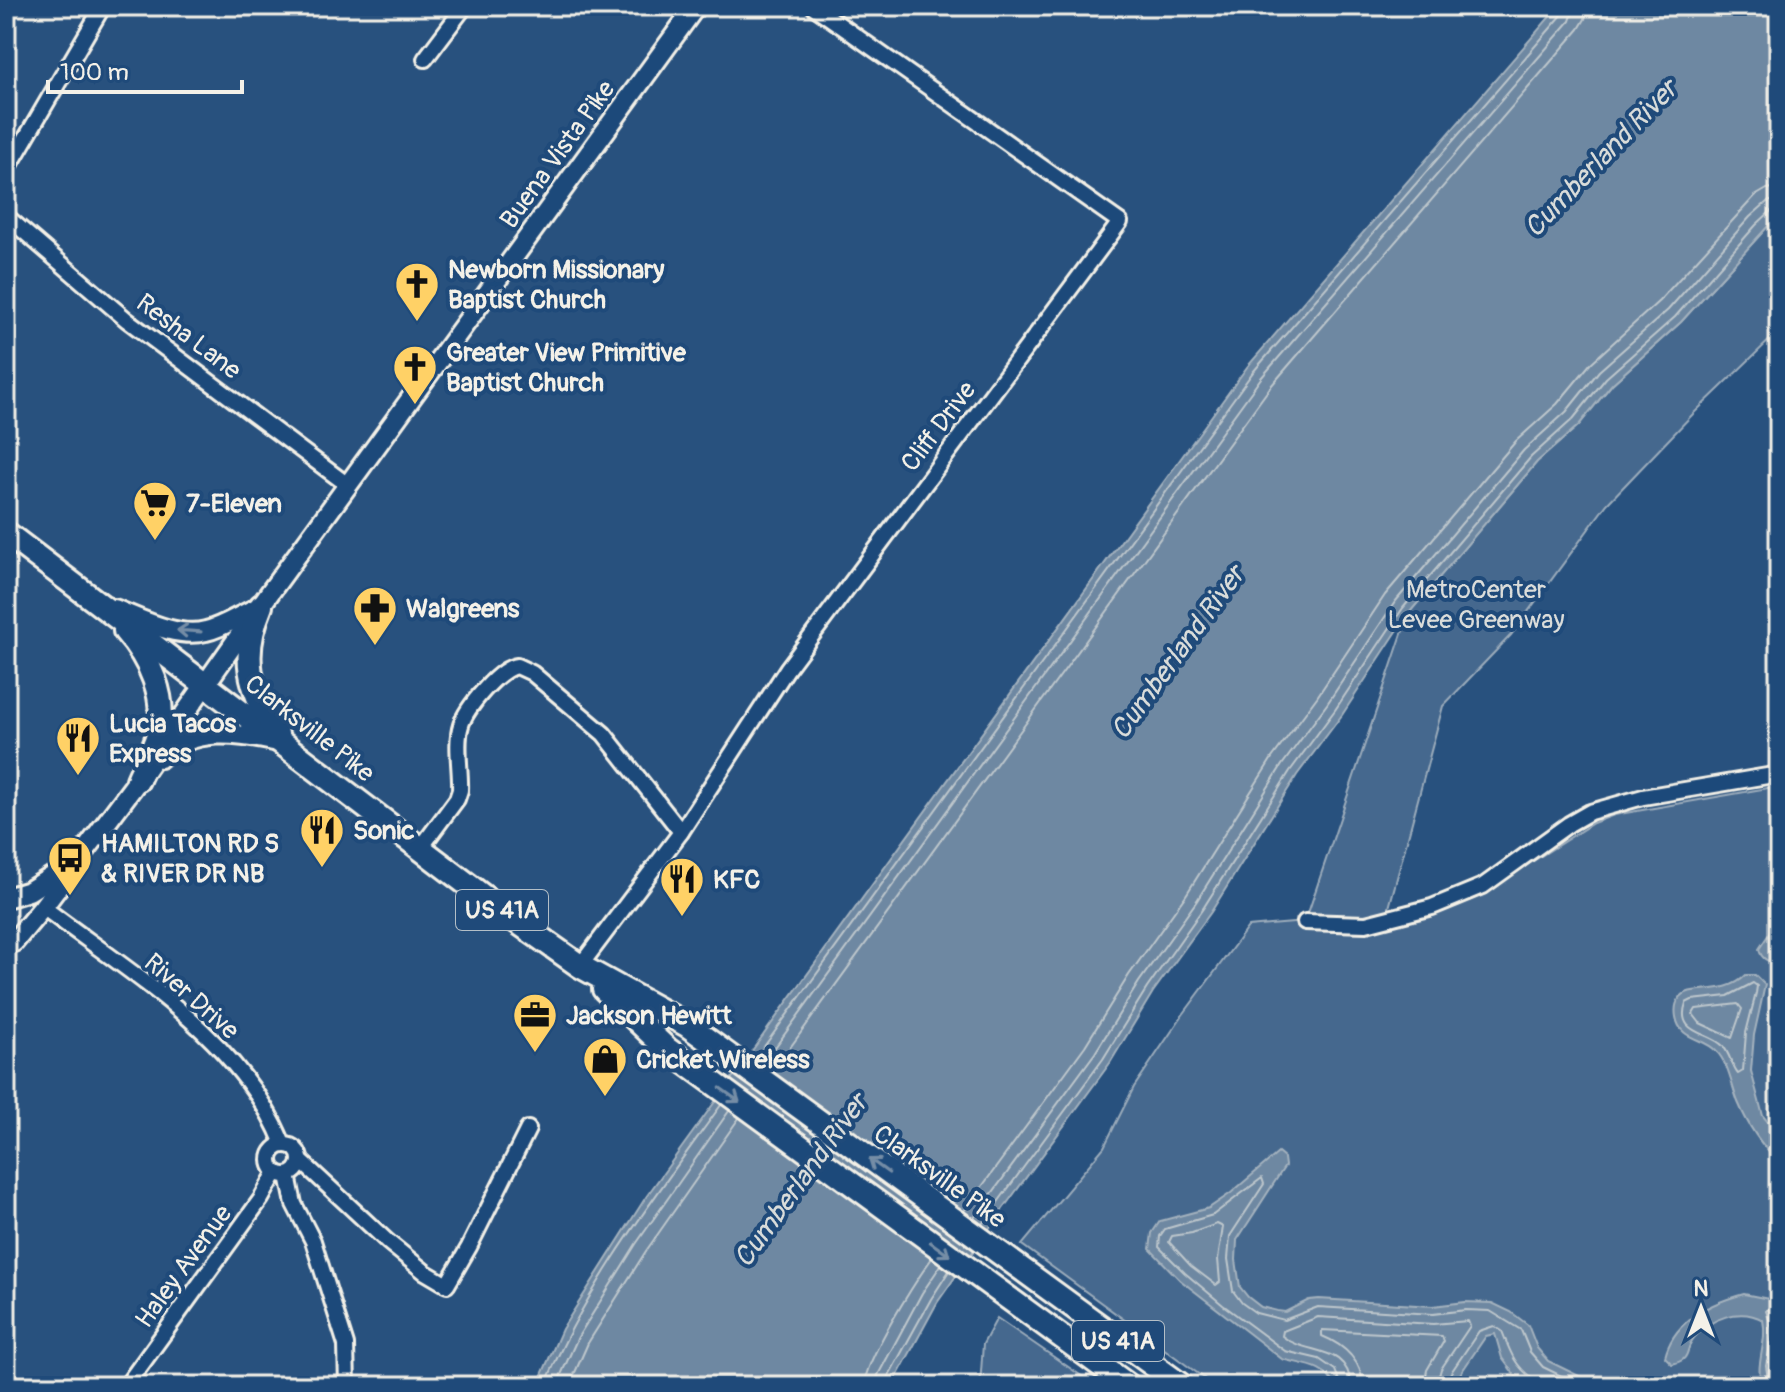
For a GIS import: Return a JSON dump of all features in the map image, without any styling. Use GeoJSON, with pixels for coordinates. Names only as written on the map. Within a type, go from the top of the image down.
{"type":"FeatureCollection","features":[{"type":"Feature","properties":{"kind":"main road","name":"Buena Vista Pike"},"geometry":{"type":"LineString","coordinates":[[138,780],[696,6]]}},
{"type":"Feature","properties":{"kind":"main road","name":"Clarksville Pike"},"geometry":{"type":"LineString","coordinates":[[6,533],[420,849],[580,966],[687,1025],[1182,1386]]}},
{"type":"Feature","properties":{"kind":"main road"},"geometry":{"type":"LineString","coordinates":[[100,604],[157,626],[182,632],[205,632],[261,606]]}},
{"type":"Feature","properties":{"kind":"main road"},"geometry":{"type":"LineString","coordinates":[[100,604],[136,644],[157,687],[161,710],[158,735],[138,780]]}},
{"type":"Feature","properties":{"kind":"main road"},"geometry":{"type":"LineString","coordinates":[[261,606],[250,633],[251,670],[257,696],[281,742]]}},
{"type":"Feature","properties":{"kind":"main road"},"geometry":{"type":"LineString","coordinates":[[10,939],[43,907],[138,780],[170,749],[195,737],[242,734],[281,742]]}},
{"type":"Feature","properties":{"kind":"main road"},"geometry":{"type":"LineString","coordinates":[[6,898],[36,888],[79,859]]}},
{"type":"Feature","properties":{"kind":"main road","name":"Clarksville Pike"},"geometry":{"type":"LineString","coordinates":[[580,966],[667,1049],[1129,1386]]}},
{"type":"Feature","properties":{"kind":"street"},"geometry":{"type":"LineString","coordinates":[[6,172],[103,6]]}},
{"type":"Feature","properties":{"kind":"street"},"geometry":{"type":"LineString","coordinates":[[425,59],[465,6]]}},
{"type":"Feature","properties":{"kind":"street","name":"Cliff Drive"},"geometry":{"type":"LineString","coordinates":[[580,966],[681,832],[787,669],[1120,222],[813,6]]}},
{"type":"Feature","properties":{"kind":"street","name":"Resha Lane"},"geometry":{"type":"LineString","coordinates":[[6,216],[127,320],[349,486]]}},
{"type":"Feature","properties":{"kind":"street"},"geometry":{"type":"LineString","coordinates":[[420,849],[457,799],[460,790],[460,727],[465,717],[502,671],[517,666],[532,673],[604,734],[681,832]]}},
{"type":"Feature","properties":{"kind":"street"},"geometry":{"type":"LineString","coordinates":[[1305,922],[1366,924],[1432,907],[1483,886],[1590,812],[1643,797],[1779,774]]}},
{"type":"Feature","properties":{"kind":"street","name":"River Drive"},"geometry":{"type":"LineString","coordinates":[[43,907],[162,997],[225,1055],[263,1101],[283,1144]]}},
{"type":"Feature","properties":{"kind":"street"},"geometry":{"type":"LineString","coordinates":[[347,1386],[346,1345],[313,1241],[282,1173],[271,1166],[270,1155],[283,1144],[295,1148],[301,1161],[388,1242],[425,1272],[447,1285],[528,1129]]}},
{"type":"Feature","properties":{"kind":"street"},"geometry":{"type":"LineString","coordinates":[[282,1173],[297,1169],[301,1161]]}},
{"type":"Feature","properties":{"kind":"street","name":"Haley Avenue"},"geometry":{"type":"LineString","coordinates":[[126,1386],[282,1173]]}},
{"type":"Feature","properties":{"kind":"green space","name":"MetroCenter Levee Greenway"},"geometry":{"type":"Polygon","coordinates":[[[1779,214],[1779,331],[1693,414],[1607,504],[1511,635],[1443,706],[1386,919],[1472,900],[1593,823],[1614,815],[1779,786],[1779,1386],[1215,1386],[1022,1245],[1104,1147],[1134,1087],[1248,927],[1305,922],[1409,613],[1537,462],[1579,425],[1612,384],[1681,322],[1779,214]]]}},
{"type":"Feature","properties":{"kind":"green space"},"geometry":{"type":"Polygon","coordinates":[[[997,1318],[1096,1386],[980,1386],[983,1344],[997,1318]]]}},
{"type":"Feature","properties":{"kind":"water","name":"Cumberland River"},"geometry":{"type":"Polygon","coordinates":[[[1559,6],[1779,6],[1779,214],[1681,322],[1612,384],[1579,425],[1537,462],[1409,613],[1342,715],[1297,775],[1211,912],[1153,992],[1110,1063],[937,1303],[892,1386],[537,1386],[562,1329],[646,1197],[1247,367],[1559,6]]]}},
{"type":"Feature","properties":{"kind":"water"},"geometry":{"type":"Polygon","coordinates":[[[1779,919],[1779,961],[1772,962],[1764,958],[1759,949],[1779,919]]]}},
{"type":"Feature","properties":{"kind":"water"},"geometry":{"type":"Polygon","coordinates":[[[1746,975],[1755,975],[1765,985],[1754,1035],[1751,1071],[1763,1116],[1779,1135],[1779,1163],[1746,1119],[1720,1056],[1711,1047],[1687,1035],[1678,1025],[1676,1017],[1677,1003],[1684,994],[1728,986],[1746,975]]]}},
{"type":"Feature","properties":{"kind":"water"},"geometry":{"type":"Polygon","coordinates":[[[1278,1153],[1284,1158],[1285,1166],[1237,1240],[1240,1287],[1261,1307],[1285,1312],[1309,1300],[1319,1299],[1433,1306],[1492,1303],[1528,1325],[1537,1348],[1548,1361],[1585,1379],[1615,1386],[1531,1386],[1517,1378],[1502,1358],[1495,1334],[1486,1336],[1452,1386],[1334,1386],[1319,1369],[1282,1359],[1180,1280],[1150,1249],[1152,1233],[1160,1221],[1209,1208],[1278,1153]]]}},
{"type":"Feature","properties":{"kind":"water"},"geometry":{"type":"Polygon","coordinates":[[[1744,1294],[1779,1301],[1776,1386],[1761,1386],[1759,1369],[1764,1328],[1763,1320],[1754,1316],[1735,1315],[1717,1320],[1694,1338],[1683,1360],[1672,1364],[1665,1357],[1676,1333],[1695,1315],[1719,1302],[1744,1294]]]}},
{"type":"Feature","properties":{"kind":"place","name":"Newborn Missionary Baptist Church"},"geometry":{"type":"Point","coordinates":[417,323]}},
{"type":"Feature","properties":{"kind":"place","name":"Greater View Primitive Baptist Church"},"geometry":{"type":"Point","coordinates":[415,406]}},
{"type":"Feature","properties":{"kind":"place","name":"7-Eleven"},"geometry":{"type":"Point","coordinates":[155,542]}},
{"type":"Feature","properties":{"kind":"place","name":"Walgreens"},"geometry":{"type":"Point","coordinates":[375,647]}},
{"type":"Feature","properties":{"kind":"place","name":"Lucia Tacos Express"},"geometry":{"type":"Point","coordinates":[78,777]}},
{"type":"Feature","properties":{"kind":"place","name":"Sonic"},"geometry":{"type":"Point","coordinates":[322,869]}},
{"type":"Feature","properties":{"kind":"place","name":"HAMILTON RD S & RIVER DR NB"},"geometry":{"type":"Point","coordinates":[70,897]}},
{"type":"Feature","properties":{"kind":"place","name":"KFC"},"geometry":{"type":"Point","coordinates":[682,918]}},
{"type":"Feature","properties":{"kind":"place","name":"Jackson Hewitt"},"geometry":{"type":"Point","coordinates":[535,1054]}},
{"type":"Feature","properties":{"kind":"place","name":"Cricket Wireless"},"geometry":{"type":"Point","coordinates":[605,1098]}}]}
